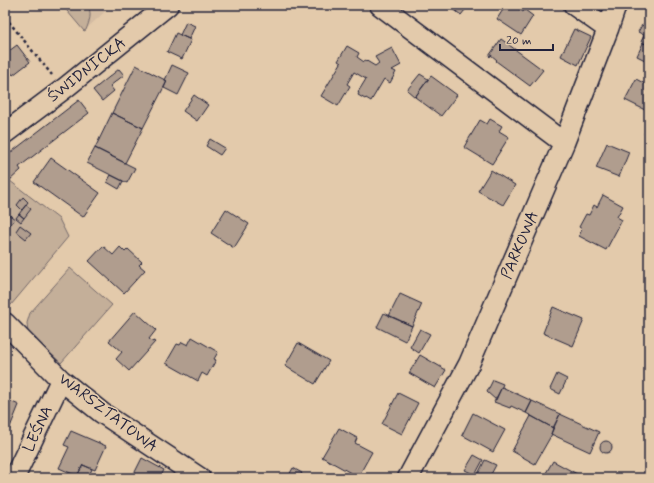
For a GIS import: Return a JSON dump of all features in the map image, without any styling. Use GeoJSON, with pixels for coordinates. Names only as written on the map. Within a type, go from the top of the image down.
{"type":"FeatureCollection","features":[{"type":"Feature","properties":{"kind":"street","name":"ŚWIDNICKA"},"geometry":{"type":"LineString","coordinates":[[5,132],[65,88],[168,5]]}},
{"type":"Feature","properties":{"kind":"street"},"geometry":{"type":"LineString","coordinates":[[380,5],[564,143]]}},
{"type":"Feature","properties":{"kind":"street"},"geometry":{"type":"LineString","coordinates":[[574,5],[608,29]]}},
{"type":"Feature","properties":{"kind":"street","name":"PARKOWA"},"geometry":{"type":"LineString","coordinates":[[408,478],[469,364],[564,143],[616,5]]}},
{"type":"Feature","properties":{"kind":"street","name":"WARSZTATOWA"},"geometry":{"type":"LineString","coordinates":[[5,323],[61,380],[102,413],[200,478]]}},
{"type":"Feature","properties":{"kind":"street","name":"LEŚNA"},"geometry":{"type":"LineString","coordinates":[[14,478],[61,380]]}},
{"type":"Feature","properties":{"kind":"path"},"geometry":{"type":"LineString","coordinates":[[5,17],[53,77]]}},
{"type":"Feature","properties":{"kind":"shaded area"},"geometry":{"type":"Polygon","coordinates":[[[62,5],[112,5],[84,31],[62,5]]]}},
{"type":"Feature","properties":{"kind":"shaded area"},"geometry":{"type":"Polygon","coordinates":[[[62,5],[87,5],[90,14],[86,30],[84,31],[62,5]]]}},
{"type":"Feature","properties":{"kind":"shaded area"},"geometry":{"type":"Polygon","coordinates":[[[5,177],[59,219],[68,237],[11,305],[5,306],[5,177]]]}},
{"type":"Feature","properties":{"kind":"shaded area"},"geometry":{"type":"Polygon","coordinates":[[[70,268],[112,305],[61,363],[28,333],[27,323],[30,313],[70,268]]]}},
{"type":"Feature","properties":{"kind":"building"},"geometry":{"type":"Polygon","coordinates":[[[448,5],[469,5],[461,15],[448,5]]]}},
{"type":"Feature","properties":{"kind":"building"},"geometry":{"type":"Polygon","coordinates":[[[506,5],[514,5],[523,12],[525,10],[533,16],[521,35],[497,19],[506,5]]]}},
{"type":"Feature","properties":{"kind":"building"},"geometry":{"type":"Polygon","coordinates":[[[186,22],[195,26],[189,39],[180,35],[186,22]]]}},
{"type":"Feature","properties":{"kind":"building"},"geometry":{"type":"Polygon","coordinates":[[[642,25],[648,28],[646,31],[649,32],[649,45],[641,42],[644,35],[638,32],[642,25]]]}},
{"type":"Feature","properties":{"kind":"building"},"geometry":{"type":"Polygon","coordinates":[[[574,29],[591,37],[578,65],[561,56],[574,29]]]}},
{"type":"Feature","properties":{"kind":"building"},"geometry":{"type":"Polygon","coordinates":[[[176,33],[191,40],[182,59],[167,52],[176,33]]]}},
{"type":"Feature","properties":{"kind":"building"},"geometry":{"type":"Polygon","coordinates":[[[501,39],[543,70],[530,86],[496,61],[497,60],[491,55],[490,57],[489,56],[501,39]]]}},
{"type":"Feature","properties":{"kind":"building"},"geometry":{"type":"Polygon","coordinates":[[[643,43],[649,45],[649,62],[637,56],[643,43]]]}},
{"type":"Feature","properties":{"kind":"building"},"geometry":{"type":"Polygon","coordinates":[[[17,45],[30,62],[13,75],[5,65],[5,54],[17,45]]]}},
{"type":"Feature","properties":{"kind":"building"},"geometry":{"type":"Polygon","coordinates":[[[347,46],[359,53],[357,57],[364,62],[365,60],[375,66],[379,63],[375,57],[392,48],[401,65],[392,70],[396,72],[390,83],[384,79],[371,101],[358,95],[358,92],[366,79],[354,72],[347,84],[350,86],[338,106],[321,96],[341,63],[338,61],[347,46]]]}},
{"type":"Feature","properties":{"kind":"building"},"geometry":{"type":"Polygon","coordinates":[[[136,65],[167,81],[143,128],[112,113],[136,65]]]}},
{"type":"Feature","properties":{"kind":"building"},"geometry":{"type":"Polygon","coordinates":[[[172,65],[189,73],[178,95],[164,88],[167,81],[165,80],[172,65]]]}},
{"type":"Feature","properties":{"kind":"building"},"geometry":{"type":"Polygon","coordinates":[[[119,69],[124,75],[110,86],[114,91],[102,101],[93,90],[119,69]]]}},
{"type":"Feature","properties":{"kind":"building"},"geometry":{"type":"Polygon","coordinates":[[[420,74],[428,79],[415,97],[407,90],[420,74]]]}},
{"type":"Feature","properties":{"kind":"building"},"geometry":{"type":"Polygon","coordinates":[[[431,76],[457,95],[441,116],[415,97],[431,76]]]}},
{"type":"Feature","properties":{"kind":"building"},"geometry":{"type":"Polygon","coordinates":[[[636,79],[649,86],[649,112],[625,100],[636,79]]]}},
{"type":"Feature","properties":{"kind":"building"},"geometry":{"type":"Polygon","coordinates":[[[194,95],[208,105],[197,121],[183,111],[194,95]]]}},
{"type":"Feature","properties":{"kind":"building"},"geometry":{"type":"Polygon","coordinates":[[[79,100],[89,113],[19,167],[21,170],[9,181],[5,177],[5,157],[79,100]]]}},
{"type":"Feature","properties":{"kind":"building"},"geometry":{"type":"Polygon","coordinates":[[[112,113],[143,128],[125,163],[95,148],[112,113]]]}},
{"type":"Feature","properties":{"kind":"building"},"geometry":{"type":"Polygon","coordinates":[[[490,119],[502,126],[499,131],[509,137],[492,164],[464,147],[480,120],[487,124],[490,119]]]}},
{"type":"Feature","properties":{"kind":"building"},"geometry":{"type":"Polygon","coordinates":[[[649,123],[649,136],[644,134],[649,123]]]}},
{"type":"Feature","properties":{"kind":"building"},"geometry":{"type":"Polygon","coordinates":[[[210,139],[225,148],[220,155],[206,146],[210,139]]]}},
{"type":"Feature","properties":{"kind":"building"},"geometry":{"type":"Polygon","coordinates":[[[607,143],[629,152],[619,177],[596,168],[607,143]]]}},
{"type":"Feature","properties":{"kind":"building"},"geometry":{"type":"Polygon","coordinates":[[[95,148],[135,168],[127,183],[87,163],[95,148]]]}},
{"type":"Feature","properties":{"kind":"building"},"geometry":{"type":"Polygon","coordinates":[[[51,158],[100,193],[83,217],[34,182],[51,158]]]}},
{"type":"Feature","properties":{"kind":"building"},"geometry":{"type":"Polygon","coordinates":[[[491,170],[515,185],[503,205],[478,191],[491,170]]]}},
{"type":"Feature","properties":{"kind":"building"},"geometry":{"type":"Polygon","coordinates":[[[111,175],[123,181],[119,189],[107,182],[111,175]]]}},
{"type":"Feature","properties":{"kind":"building"},"geometry":{"type":"Polygon","coordinates":[[[603,195],[623,206],[617,217],[622,220],[606,250],[579,236],[582,229],[579,227],[586,214],[589,215],[594,205],[597,207],[603,195]]]}},
{"type":"Feature","properties":{"kind":"building"},"geometry":{"type":"Polygon","coordinates":[[[23,197],[28,202],[22,210],[17,205],[23,197]]]}},
{"type":"Feature","properties":{"kind":"building"},"geometry":{"type":"Polygon","coordinates":[[[26,205],[31,209],[24,218],[19,214],[26,205]]]}},
{"type":"Feature","properties":{"kind":"building"},"geometry":{"type":"Polygon","coordinates":[[[226,209],[249,224],[234,248],[211,233],[226,209]]]}},
{"type":"Feature","properties":{"kind":"building"},"geometry":{"type":"Polygon","coordinates":[[[5,212],[15,219],[9,226],[5,222],[5,212]]]}},
{"type":"Feature","properties":{"kind":"building"},"geometry":{"type":"Polygon","coordinates":[[[19,214],[24,218],[21,222],[16,218],[19,214]]]}},
{"type":"Feature","properties":{"kind":"building"},"geometry":{"type":"Polygon","coordinates":[[[20,225],[31,233],[26,239],[16,231],[20,225]]]}},
{"type":"Feature","properties":{"kind":"building"},"geometry":{"type":"Polygon","coordinates":[[[103,246],[113,255],[120,247],[125,252],[128,249],[142,262],[139,265],[145,270],[124,293],[89,261],[103,246]]]}},
{"type":"Feature","properties":{"kind":"building"},"geometry":{"type":"Polygon","coordinates":[[[400,294],[422,304],[412,326],[389,316],[400,294]]]}},
{"type":"Feature","properties":{"kind":"building"},"geometry":{"type":"Polygon","coordinates":[[[553,307],[584,320],[573,346],[543,333],[553,307]]]}},
{"type":"Feature","properties":{"kind":"building"},"geometry":{"type":"Polygon","coordinates":[[[135,311],[156,330],[149,339],[155,342],[129,371],[116,359],[122,352],[109,341],[135,311]]]}},
{"type":"Feature","properties":{"kind":"building"},"geometry":{"type":"Polygon","coordinates":[[[384,313],[412,326],[405,341],[377,327],[384,313]]]}},
{"type":"Feature","properties":{"kind":"building"},"geometry":{"type":"Polygon","coordinates":[[[420,329],[430,334],[419,353],[410,347],[420,329]]]}},
{"type":"Feature","properties":{"kind":"building"},"geometry":{"type":"Polygon","coordinates":[[[192,337],[218,352],[214,359],[216,360],[207,376],[202,373],[198,381],[166,363],[177,344],[180,345],[182,342],[188,345],[192,337]]]}},
{"type":"Feature","properties":{"kind":"building"},"geometry":{"type":"Polygon","coordinates":[[[298,343],[329,361],[315,384],[285,366],[298,343]]]}},
{"type":"Feature","properties":{"kind":"building"},"geometry":{"type":"Polygon","coordinates":[[[420,355],[446,370],[435,388],[409,373],[420,355]]]}},
{"type":"Feature","properties":{"kind":"building"},"geometry":{"type":"Polygon","coordinates":[[[557,374],[567,379],[560,394],[550,389],[557,374]]]}},
{"type":"Feature","properties":{"kind":"building"},"geometry":{"type":"Polygon","coordinates":[[[493,380],[503,384],[496,400],[487,392],[493,380]]]}},
{"type":"Feature","properties":{"kind":"building"},"geometry":{"type":"Polygon","coordinates":[[[502,387],[532,401],[526,413],[511,406],[510,408],[494,402],[502,387]]]}},
{"type":"Feature","properties":{"kind":"building"},"geometry":{"type":"Polygon","coordinates":[[[398,393],[418,403],[402,434],[382,424],[398,393]]]}},
{"type":"Feature","properties":{"kind":"building"},"geometry":{"type":"Polygon","coordinates":[[[5,399],[19,405],[6,437],[5,437],[5,399]]]}},
{"type":"Feature","properties":{"kind":"building"},"geometry":{"type":"Polygon","coordinates":[[[532,401],[560,414],[553,428],[526,413],[532,401]]]}},
{"type":"Feature","properties":{"kind":"building"},"geometry":{"type":"Polygon","coordinates":[[[473,413],[505,430],[493,452],[462,435],[473,413]]]}},
{"type":"Feature","properties":{"kind":"building"},"geometry":{"type":"Polygon","coordinates":[[[560,414],[599,432],[590,452],[551,434],[560,414]]]}},
{"type":"Feature","properties":{"kind":"building"},"geometry":{"type":"Polygon","coordinates":[[[531,416],[553,428],[552,434],[535,464],[512,451],[531,416]]]}},
{"type":"Feature","properties":{"kind":"building"},"geometry":{"type":"Polygon","coordinates":[[[339,428],[357,438],[355,443],[372,452],[358,477],[322,457],[339,428]]]}},
{"type":"Feature","properties":{"kind":"building"},"geometry":{"type":"Polygon","coordinates":[[[71,431],[106,446],[95,470],[83,465],[77,476],[59,468],[69,447],[64,445],[71,431]]]}},
{"type":"Feature","properties":{"kind":"building"},"geometry":{"type":"Polygon","coordinates":[[[604,441],[608,441],[612,447],[608,453],[604,453],[600,449],[600,445],[604,441]]]}},
{"type":"Feature","properties":{"kind":"building"},"geometry":{"type":"Polygon","coordinates":[[[474,455],[483,460],[475,475],[465,470],[474,455]]]}},
{"type":"Feature","properties":{"kind":"building"},"geometry":{"type":"Polygon","coordinates":[[[142,458],[164,470],[160,478],[132,478],[142,458]]]}},
{"type":"Feature","properties":{"kind":"building"},"geometry":{"type":"Polygon","coordinates":[[[485,460],[496,465],[489,478],[476,478],[485,460]]]}},
{"type":"Feature","properties":{"kind":"building"},"geometry":{"type":"Polygon","coordinates":[[[553,461],[577,474],[575,478],[543,478],[553,461]]]}},
{"type":"Feature","properties":{"kind":"building"},"geometry":{"type":"Polygon","coordinates":[[[83,465],[92,469],[88,478],[81,478],[77,476],[83,465]]]}},
{"type":"Feature","properties":{"kind":"building"},"geometry":{"type":"Polygon","coordinates":[[[293,468],[302,473],[299,478],[288,477],[293,468]]]}}]}
